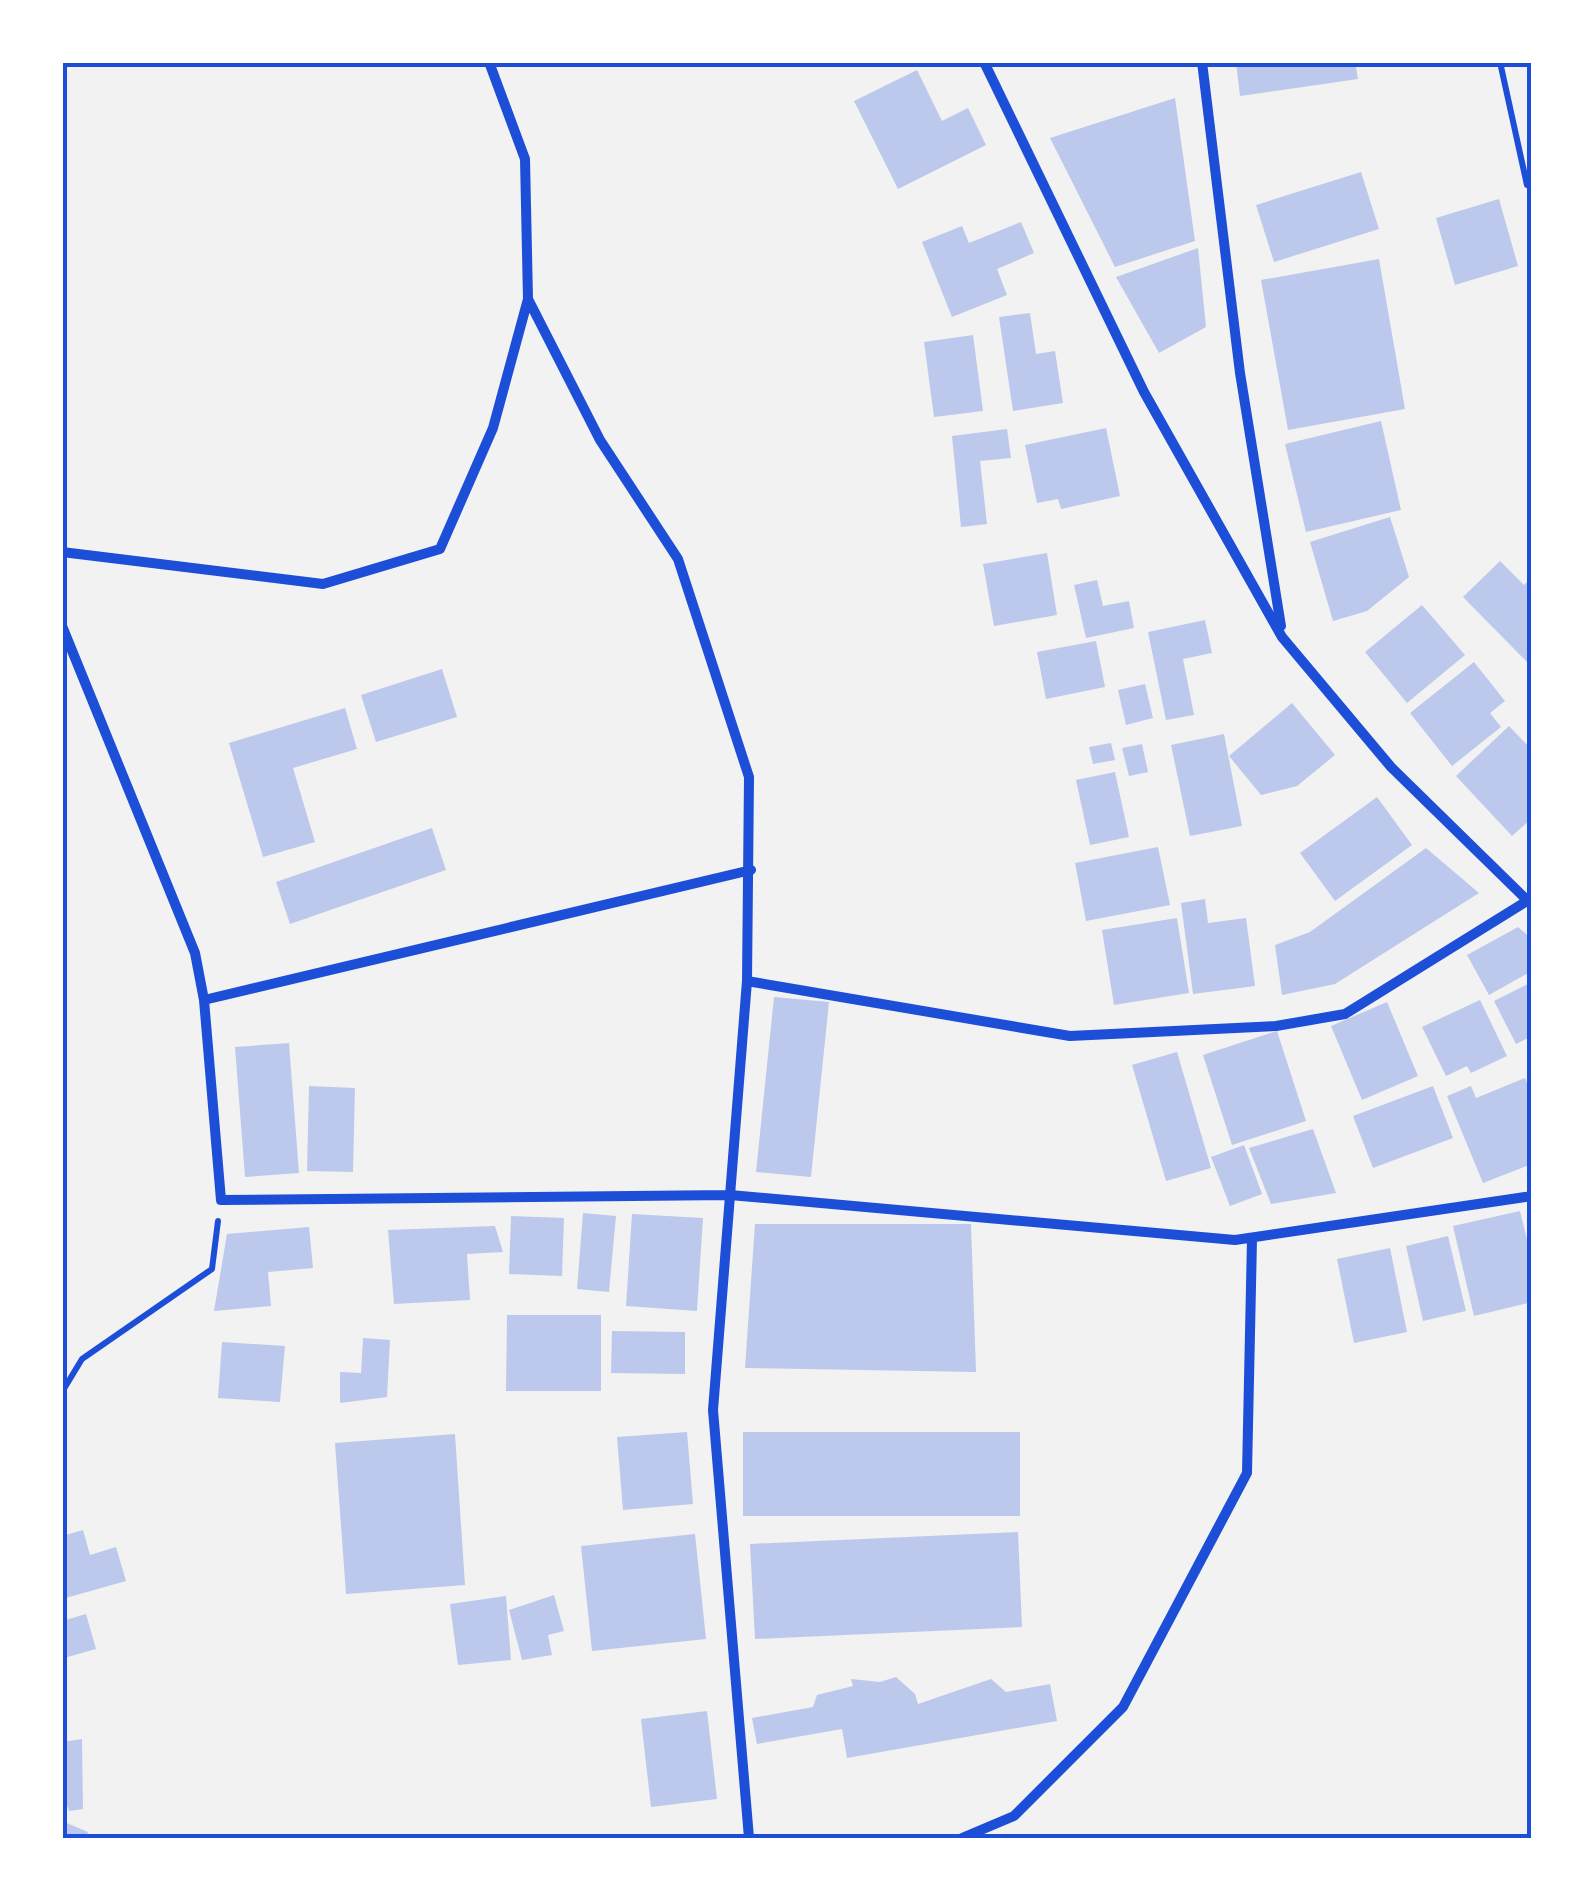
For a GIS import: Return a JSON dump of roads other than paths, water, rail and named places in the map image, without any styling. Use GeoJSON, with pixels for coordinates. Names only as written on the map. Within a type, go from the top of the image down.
{"type":"FeatureCollection","features":[{"type":"Feature","properties":{"kind":"street"},"geometry":{"type":"LineString","coordinates":[[62,552],[323,584],[440,548],[493,428],[528,299],[525,159],[489,62]]}},
{"type":"Feature","properties":{"kind":"street"},"geometry":{"type":"LineString","coordinates":[[746,981],[1070,1036],[1276,1026],[1345,1014],[1529,903],[1391,768],[1282,637],[1144,392],[984,62]]}},
{"type":"Feature","properties":{"kind":"street"},"geometry":{"type":"LineString","coordinates":[[1202,62],[1240,374],[1282,637]]}},
{"type":"Feature","properties":{"kind":"street"},"geometry":{"type":"LineString","coordinates":[[528,299],[600,440],[678,559],[750,777],[746,981],[713,1410],[749,1838]]}},
{"type":"Feature","properties":{"kind":"street"},"geometry":{"type":"LineString","coordinates":[[62,626],[195,954],[204,1000],[221,1200],[730,1195],[1252,1239],[1532,1196]]}},
{"type":"Feature","properties":{"kind":"street"},"geometry":{"type":"LineString","coordinates":[[204,1000],[751,870]]}},
{"type":"Feature","properties":{"kind":"street"},"geometry":{"type":"LineString","coordinates":[[962,1838],[1014,1816],[1123,1707],[1247,1473],[1252,1239]]}}]}
